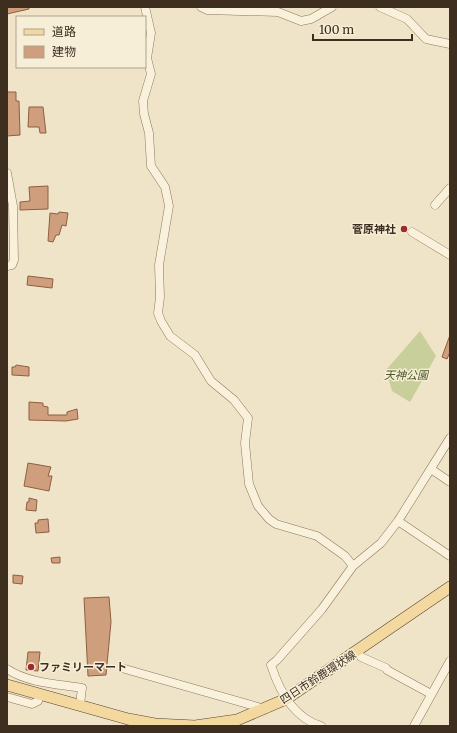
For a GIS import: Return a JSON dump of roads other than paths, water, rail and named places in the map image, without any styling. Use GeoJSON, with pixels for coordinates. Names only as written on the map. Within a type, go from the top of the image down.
{"type":"FeatureCollection","features":[{"type":"Feature","properties":{"kind":"main road","name":"四日市鈴鹿環状線"},"geometry":{"type":"LineString","coordinates":[[7,684],[128,719],[155,725],[195,726],[237,720],[286,699],[450,586]]}},
{"type":"Feature","properties":{"kind":"street"},"geometry":{"type":"LineString","coordinates":[[145,7],[152,39],[147,58],[151,74],[143,101],[144,114],[149,133],[151,166],[166,187],[169,206],[159,265],[160,297],[158,313],[170,336],[195,355],[211,381],[234,400],[248,418],[245,443],[249,484],[252,494],[261,510],[276,524],[317,536],[345,556],[353,566]]}},
{"type":"Feature","properties":{"kind":"street"},"geometry":{"type":"LineString","coordinates":[[202,7],[207,10],[278,12],[301,21],[311,19],[332,7]]}},
{"type":"Feature","properties":{"kind":"street"},"geometry":{"type":"LineString","coordinates":[[380,7],[407,19],[426,39],[450,44]]}},
{"type":"Feature","properties":{"kind":"street"},"geometry":{"type":"LineString","coordinates":[[7,173],[13,206],[14,260],[12,265],[7,266]]}},
{"type":"Feature","properties":{"kind":"street"},"geometry":{"type":"LineString","coordinates":[[435,205],[450,188]]}},
{"type":"Feature","properties":{"kind":"street"},"geometry":{"type":"LineString","coordinates":[[412,232],[450,255]]}},
{"type":"Feature","properties":{"kind":"street"},"geometry":{"type":"LineString","coordinates":[[321,726],[313,724],[300,715],[286,699],[271,665],[322,609],[353,566],[381,543],[398,521],[450,438]]}},
{"type":"Feature","properties":{"kind":"street"},"geometry":{"type":"LineString","coordinates":[[431,470],[450,482]]}},
{"type":"Feature","properties":{"kind":"street"},"geometry":{"type":"LineString","coordinates":[[398,521],[450,556]]}},
{"type":"Feature","properties":{"kind":"street"},"geometry":{"type":"LineString","coordinates":[[357,651],[361,657],[386,668],[387,670],[432,694]]}},
{"type":"Feature","properties":{"kind":"street"},"geometry":{"type":"LineString","coordinates":[[414,726],[450,661]]}},
{"type":"Feature","properties":{"kind":"street"},"geometry":{"type":"LineString","coordinates":[[7,669],[22,676],[45,682],[82,688],[80,704]]}},
{"type":"Feature","properties":{"kind":"street"},"geometry":{"type":"LineString","coordinates":[[125,669],[265,709]]}},
{"type":"Feature","properties":{"kind":"street"},"geometry":{"type":"LineString","coordinates":[[7,697],[32,704],[38,701],[40,694]]}},
{"type":"Feature","properties":{"kind":"place","name":"菅原神社"},"geometry":{"type":"Point","coordinates":[404,229]}},
{"type":"Feature","properties":{"kind":"place","name":"ファミリーマート"},"geometry":{"type":"Point","coordinates":[31,667]}},
{"type":"Feature","properties":{"kind":"park label","name":"天神公園"},"geometry":{"type":"Point","coordinates":[406,375]}}]}
